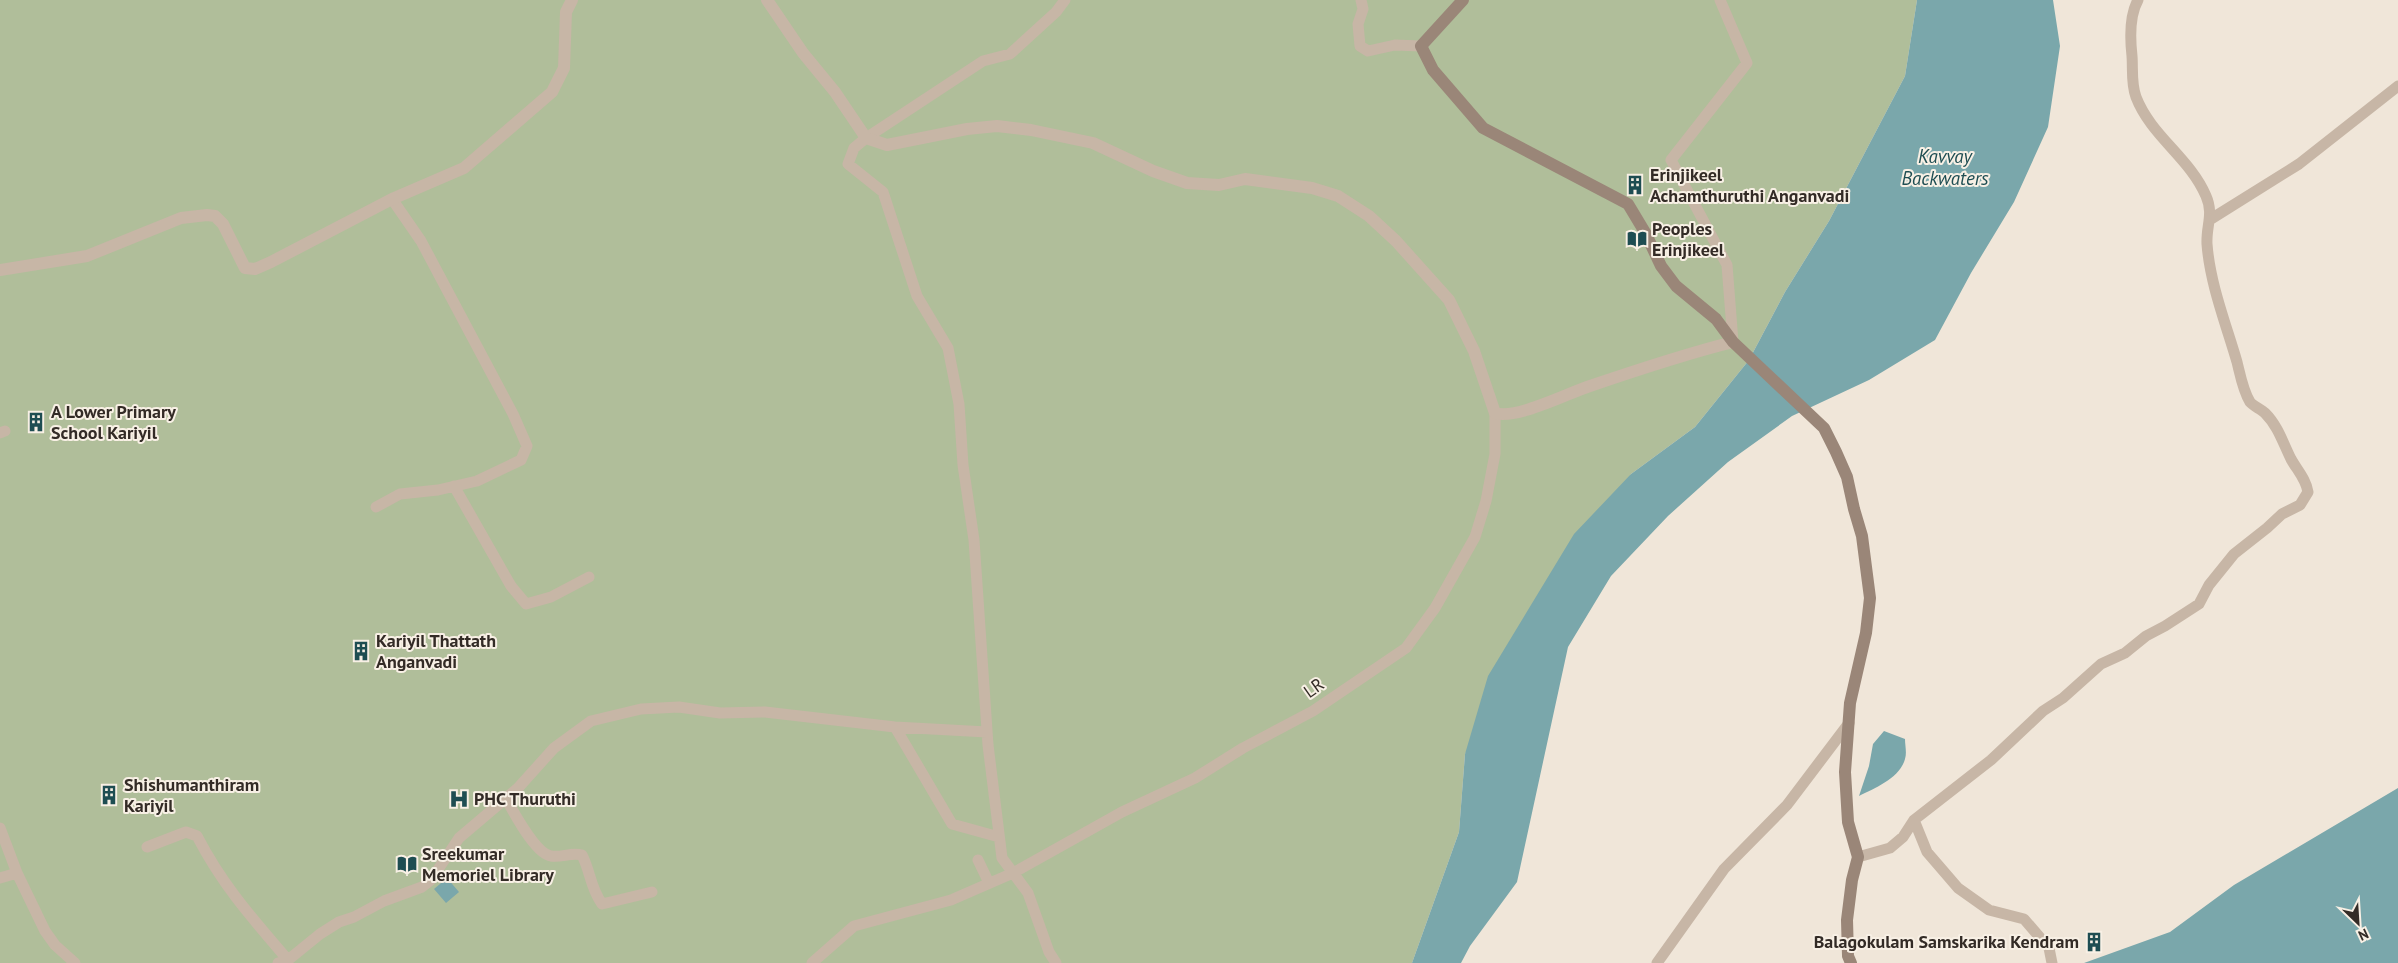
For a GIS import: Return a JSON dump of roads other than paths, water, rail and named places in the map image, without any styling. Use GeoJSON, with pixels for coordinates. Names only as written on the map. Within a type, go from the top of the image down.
{"type":"FeatureCollection","features":[{"type":"Feature","properties":{"kind":"main road"},"geometry":{"type":"LineString","coordinates":[[1463,0],[1421,46],[1434,70],[1482,128],[1628,204],[1666,273],[1676,286],[1716,319],[1733,342],[1746,352],[1824,428],[1847,476],[1862,536],[1869,575],[1870,598],[1866,633],[1850,703],[1846,782],[1848,822],[1858,857],[1852,880],[1847,920],[1848,956],[1851,963]]}},
{"type":"Feature","properties":{"kind":"street"},"geometry":{"type":"LineString","coordinates":[[0,270],[87,256],[181,218],[207,215],[215,216],[223,224],[245,268],[255,269],[392,199],[464,168],[552,92],[564,68],[566,12],[572,0]]}},
{"type":"Feature","properties":{"kind":"street"},"geometry":{"type":"LineString","coordinates":[[767,0],[803,53],[835,92],[866,138],[887,145],[967,129],[997,126],[1030,130],[1093,143],[1153,171],[1187,183],[1219,185],[1245,179],[1312,188],[1338,196],[1369,216],[1396,241],[1448,300],[1474,351],[1495,413],[1503,416],[1542,405],[1589,386],[1690,353],[1733,342],[1727,265],[1671,160],[1747,63],[1720,0]]}},
{"type":"Feature","properties":{"kind":"street"},"geometry":{"type":"LineString","coordinates":[[1056,963],[1049,952],[1028,893],[1002,858],[987,732],[974,540],[963,465],[959,404],[948,348],[917,296],[883,192],[848,164],[854,148],[866,138],[982,61],[1010,54],[1038,29],[1065,0]]}},
{"type":"Feature","properties":{"kind":"street"},"geometry":{"type":"LineString","coordinates":[[1361,0],[1363,9],[1358,24],[1360,46],[1368,51],[1395,45],[1421,46]]}},
{"type":"Feature","properties":{"kind":"street"},"geometry":{"type":"LineString","coordinates":[[1858,857],[1890,848],[1903,837],[1914,820],[1991,760],[2043,711],[2063,698],[2101,664],[2125,653],[2146,636],[2199,604],[2209,585],[2234,554],[2282,514],[2300,505],[2308,492],[2306,482],[2292,461],[2277,428],[2264,412],[2250,402],[2243,382],[2215,284],[2207,244],[2211,219],[2207,196],[2193,173],[2156,131],[2135,96],[2131,33],[2135,6],[2138,0]]}},
{"type":"Feature","properties":{"kind":"street"},"geometry":{"type":"LineString","coordinates":[[2211,219],[2299,164],[2398,86]]}},
{"type":"Feature","properties":{"kind":"street"},"geometry":{"type":"LineString","coordinates":[[376,507],[400,494],[477,482],[521,460],[527,446],[421,241],[392,199]]}},
{"type":"Feature","properties":{"kind":"street","name":"LR"},"geometry":{"type":"LineString","coordinates":[[812,963],[854,926],[951,900],[989,884],[1013,873],[1122,812],[1196,778],[1244,748],[1313,711],[1359,678],[1406,648],[1435,608],[1475,537],[1486,501],[1495,454],[1495,413]]}},
{"type":"Feature","properties":{"kind":"street"},"geometry":{"type":"LineString","coordinates":[[454,486],[511,586],[526,604],[551,597],[589,577]]}},
{"type":"Feature","properties":{"kind":"street"},"geometry":{"type":"LineString","coordinates":[[147,847],[186,832],[197,836],[213,867],[283,961],[339,922],[354,917],[384,901],[422,887],[431,880],[458,838],[506,799],[554,748],[591,721],[641,709],[679,707],[720,713],[765,712],[895,727],[987,732]]}},
{"type":"Feature","properties":{"kind":"street"},"geometry":{"type":"LineString","coordinates":[[1658,963],[1724,869],[1787,805],[1849,723]]}},
{"type":"Feature","properties":{"kind":"street"},"geometry":{"type":"LineString","coordinates":[[895,727],[952,824],[999,838]]}},
{"type":"Feature","properties":{"kind":"street"},"geometry":{"type":"LineString","coordinates":[[506,799],[537,849],[550,856],[574,853],[582,855],[587,865],[593,892],[602,904],[652,892]]}},
{"type":"Feature","properties":{"kind":"street"},"geometry":{"type":"LineString","coordinates":[[1914,820],[1927,852],[1958,888],[1989,910],[2024,919],[2049,948],[2052,963]]}},
{"type":"Feature","properties":{"kind":"street"},"geometry":{"type":"LineString","coordinates":[[0,828],[17,873],[45,931],[54,945],[74,963]]}},
{"type":"Feature","properties":{"kind":"street"},"geometry":{"type":"LineString","coordinates":[[978,860],[989,884]]}},
{"type":"Feature","properties":{"kind":"street"},"geometry":{"type":"LineString","coordinates":[[0,878],[17,873]]}},
{"type":"Feature","properties":{"kind":"water","name":"Kavvay Backwaters"},"geometry":{"type":"Polygon","coordinates":[[[1917,0],[2053,0],[2060,46],[2048,127],[2014,202],[1971,273],[1935,340],[1869,380],[1792,416],[1728,462],[1668,516],[1611,576],[1568,647],[1517,882],[1470,946],[1461,963],[1412,963],[1459,832],[1465,754],[1488,676],[1574,534],[1631,474],[1695,427],[1749,360],[1785,292],[1829,221],[1905,76],[1917,0]]]}},
{"type":"Feature","properties":{"kind":"water"},"geometry":{"type":"Polygon","coordinates":[[[1884,731],[1905,739],[1905,759],[1898,772],[1892,777],[1859,796],[1869,766],[1873,744],[1884,731]]]}},
{"type":"Feature","properties":{"kind":"water"},"geometry":{"type":"Polygon","coordinates":[[[2398,788],[2398,963],[2084,963],[2170,932],[2234,885],[2398,788]]]}},
{"type":"Feature","properties":{"kind":"water"},"geometry":{"type":"Polygon","coordinates":[[[447,878],[459,892],[446,903],[434,889],[447,878]]]}},
{"type":"Feature","properties":{"kind":"place","name":"Erinjikeel Achamthuruthi Anganvadi"},"geometry":{"type":"Point","coordinates":[1635,185]}},
{"type":"Feature","properties":{"kind":"place","name":"Peoples Erinjikeel"},"geometry":{"type":"Point","coordinates":[1637,239]}},
{"type":"Feature","properties":{"kind":"place","name":"A Lower Primary School Kariyil"},"geometry":{"type":"Point","coordinates":[36,422]}},
{"type":"Feature","properties":{"kind":"place","name":"Kariyil Thattath Anganvadi"},"geometry":{"type":"Point","coordinates":[361,651]}},
{"type":"Feature","properties":{"kind":"place","name":"Shishumanthiram Kariyil"},"geometry":{"type":"Point","coordinates":[109,795]}},
{"type":"Feature","properties":{"kind":"place","name":"PHC Thuruthi"},"geometry":{"type":"Point","coordinates":[459,799]}},
{"type":"Feature","properties":{"kind":"place","name":"Sreekumar Memoriel Library"},"geometry":{"type":"Point","coordinates":[407,864]}},
{"type":"Feature","properties":{"kind":"place","name":"Balagokulam Samskarika Kendram"},"geometry":{"type":"Point","coordinates":[2094,942]}}]}
